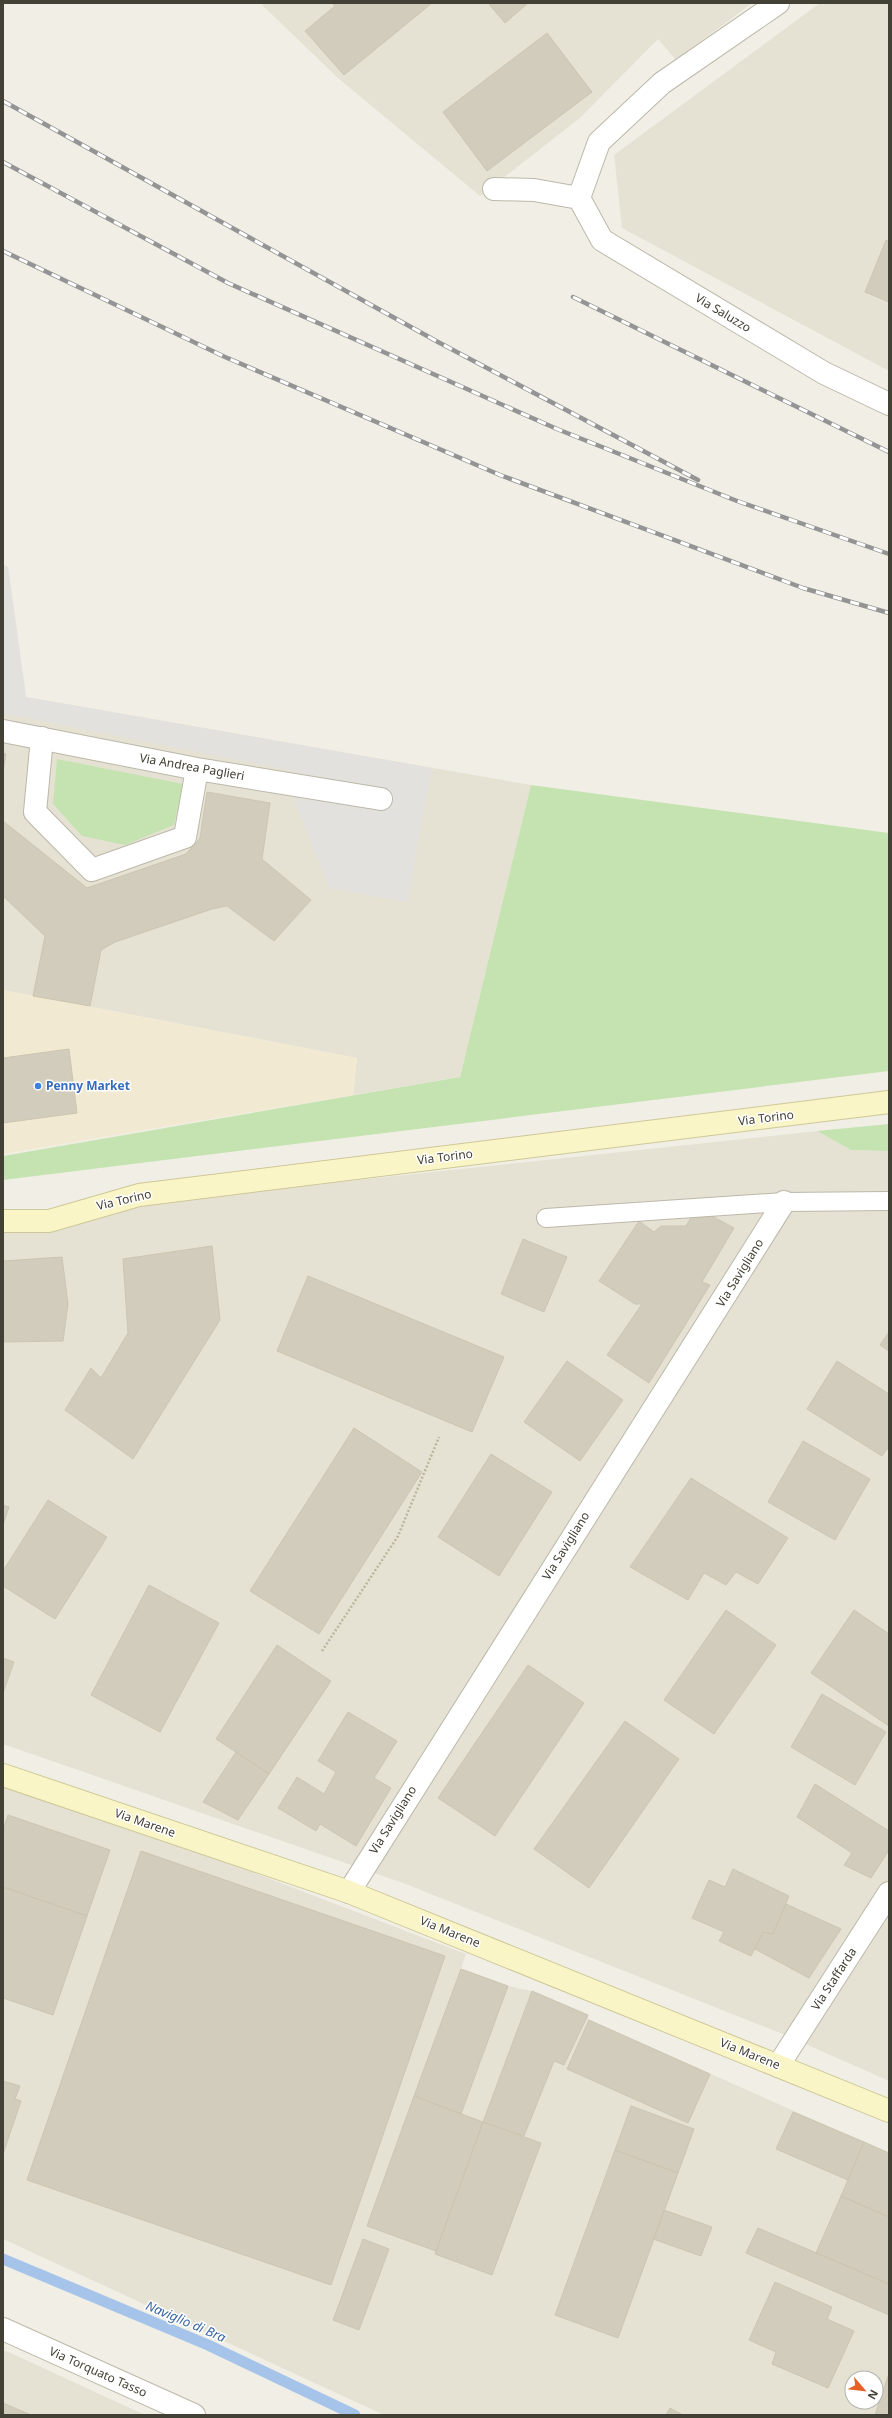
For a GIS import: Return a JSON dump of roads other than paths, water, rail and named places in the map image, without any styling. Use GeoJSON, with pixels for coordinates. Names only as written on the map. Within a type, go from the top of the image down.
{"type":"FeatureCollection","features":[{"type":"Feature","properties":{"kind":"street"},"geometry":{"type":"LineString","coordinates":[[494,189],[534,190],[579,198],[599,142],[662,83],[778,3]]}},
{"type":"Feature","properties":{"kind":"street","name":"Via Saluzzo"},"geometry":{"type":"LineString","coordinates":[[579,198],[602,240],[824,373],[889,404]]}},
{"type":"Feature","properties":{"kind":"street","name":"Via Andrea Paglieri"},"geometry":{"type":"LineString","coordinates":[[3,731],[197,769],[381,799]]}},
{"type":"Feature","properties":{"kind":"street"},"geometry":{"type":"LineString","coordinates":[[42,738],[36,812],[92,870],[185,837],[197,769]]}},
{"type":"Feature","properties":{"kind":"street","name":"Via Torino"},"geometry":{"type":"LineString","coordinates":[[3,1221],[49,1221],[139,1195],[889,1102]]}},
{"type":"Feature","properties":{"kind":"street","name":"Via Savigliano"},"geometry":{"type":"LineString","coordinates":[[349,1892],[784,1202]]}},
{"type":"Feature","properties":{"kind":"street","name":"Via Marene"},"geometry":{"type":"LineString","coordinates":[[3,1774],[349,1892],[889,2111]]}},
{"type":"Feature","properties":{"kind":"street","name":"Via Staffarda"},"geometry":{"type":"LineString","coordinates":[[778,2066],[889,1893]]}},
{"type":"Feature","properties":{"kind":"street","name":"Via Torquato Tasso"},"geometry":{"type":"LineString","coordinates":[[3,2329],[194,2415]]}},
{"type":"Feature","properties":{"kind":"lane"},"geometry":{"type":"LineString","coordinates":[[546,1218],[784,1202],[889,1201]]}},
{"type":"Feature","properties":{"kind":"waterway","name":"Naviglio di Bra"},"geometry":{"type":"LineString","coordinates":[[3,2259],[208,2345],[355,2415]]}},
{"type":"Feature","properties":{"kind":"railway"},"geometry":{"type":"LineString","coordinates":[[3,101],[438,342],[698,480]]}},
{"type":"Feature","properties":{"kind":"railway"},"geometry":{"type":"LineString","coordinates":[[3,162],[228,283],[557,429],[737,501],[889,554]]}},
{"type":"Feature","properties":{"kind":"railway"},"geometry":{"type":"LineString","coordinates":[[3,251],[225,357],[500,475],[803,588],[889,613]]}},
{"type":"Feature","properties":{"kind":"railway"},"geometry":{"type":"LineString","coordinates":[[573,297],[889,452]]}},
{"type":"Feature","properties":{"kind":"place","name":"Penny Market"},"geometry":{"type":"Point","coordinates":[38,1086]}}]}
